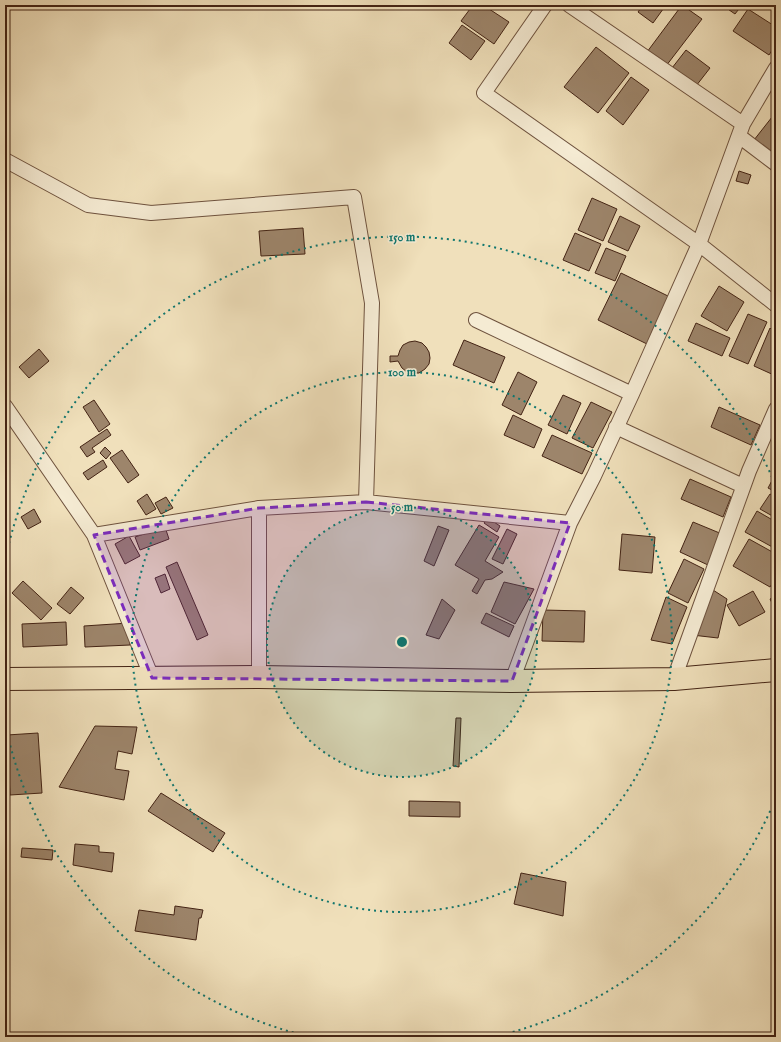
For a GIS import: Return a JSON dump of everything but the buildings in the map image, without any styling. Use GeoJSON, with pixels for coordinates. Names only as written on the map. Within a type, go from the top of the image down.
{"type":"FeatureCollection","features":[{"type":"Feature","properties":{"kind":"highway"},"geometry":{"type":"LineString","coordinates":[[5,679],[259,677],[512,681],[674,679],[776,670]]}},
{"type":"Feature","properties":{"kind":"street"},"geometry":{"type":"LineString","coordinates":[[545,5],[484,93],[699,244],[776,306]]}},
{"type":"Feature","properties":{"kind":"street"},"geometry":{"type":"LineString","coordinates":[[569,5],[741,130],[776,164]]}},
{"type":"Feature","properties":{"kind":"street"},"geometry":{"type":"LineString","coordinates":[[512,681],[570,523],[594,476],[632,394],[699,244],[741,130],[772,84],[776,68]]}},
{"type":"Feature","properties":{"kind":"street"},"geometry":{"type":"LineString","coordinates":[[5,160],[88,205],[151,213],[354,197],[372,303],[366,502]]}},
{"type":"Feature","properties":{"kind":"street"},"geometry":{"type":"LineString","coordinates":[[476,320],[632,394]]}},
{"type":"Feature","properties":{"kind":"street"},"geometry":{"type":"LineString","coordinates":[[5,406],[94,535],[152,678]]}},
{"type":"Feature","properties":{"kind":"street"},"geometry":{"type":"LineString","coordinates":[[674,679],[743,486],[776,409]]}},
{"type":"Feature","properties":{"kind":"street"},"geometry":{"type":"LineString","coordinates":[[616,427],[743,486]]}},
{"type":"Feature","properties":{"kind":"street"},"geometry":{"type":"LineString","coordinates":[[94,535],[258,508],[366,502],[570,523]]}},
{"type":"Feature","properties":{"kind":"street"},"geometry":{"type":"LineString","coordinates":[[258,508],[259,677]]}},
{"type":"Feature","properties":{"kind":"highlighted area"},"geometry":{"type":"Polygon","coordinates":[[[366,502],[570,523],[512,681],[152,678],[94,535],[259,508],[366,502]]]}}]}
